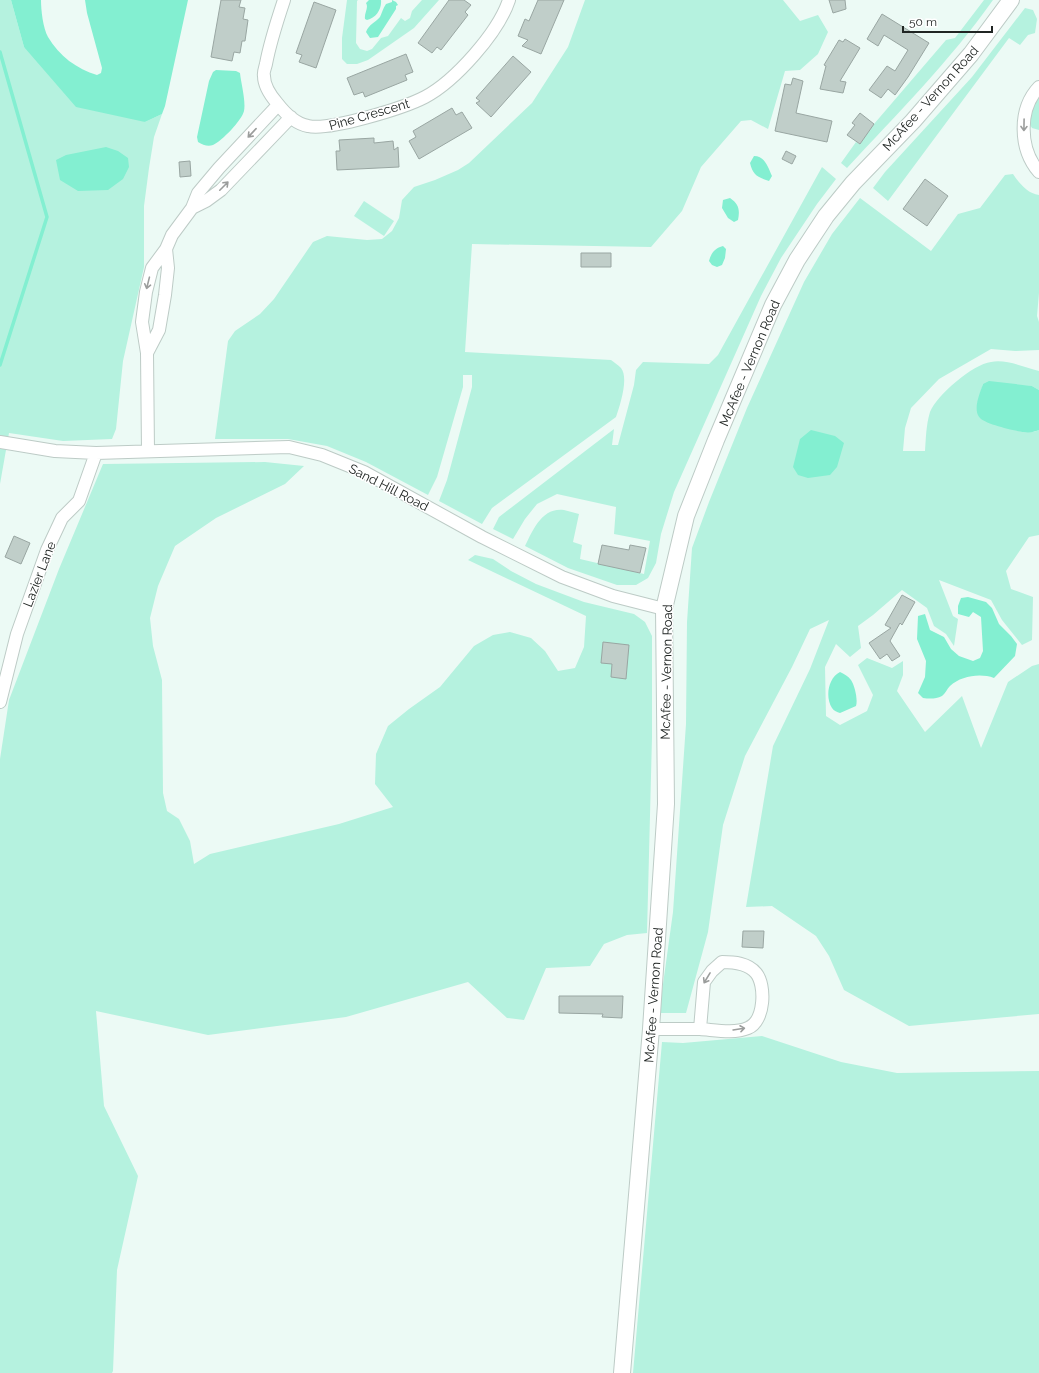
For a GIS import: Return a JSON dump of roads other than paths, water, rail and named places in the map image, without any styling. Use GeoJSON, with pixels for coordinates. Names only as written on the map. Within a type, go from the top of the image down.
{"type":"FeatureCollection","features":[{"type":"Feature","properties":{"kind":"main road","name":"McAfee - Vernon Road"},"geometry":{"type":"LineString","coordinates":[[622,1373],[651,1029],[666,804],[664,610],[686,516],[716,440],[773,305],[797,260],[826,216],[853,183],[913,121],[971,54],[1011,0]]}},
{"type":"Feature","properties":{"kind":"street"},"geometry":{"type":"LineString","coordinates":[[284,0],[268,53],[264,76],[270,95],[284,111]]}},
{"type":"Feature","properties":{"kind":"street","name":"Pine Crescent"},"geometry":{"type":"LineString","coordinates":[[284,111],[306,126],[320,127],[395,109],[425,97],[451,78],[469,61],[489,36],[506,8],[509,0]]}},
{"type":"Feature","properties":{"kind":"street"},"geometry":{"type":"LineString","coordinates":[[1039,86],[1029,100],[1025,111],[1024,127],[1031,161],[1039,172]]}},
{"type":"Feature","properties":{"kind":"street"},"geometry":{"type":"LineString","coordinates":[[192,208],[206,201],[221,190],[284,111]]}},
{"type":"Feature","properties":{"kind":"street"},"geometry":{"type":"LineString","coordinates":[[148,451],[147,353],[142,322],[146,292],[152,268],[166,249],[172,235],[192,208],[198,193],[202,188],[219,168],[284,111]]}},
{"type":"Feature","properties":{"kind":"street"},"geometry":{"type":"LineString","coordinates":[[147,353],[159,330],[168,268],[166,249]]}},
{"type":"Feature","properties":{"kind":"street","name":"Sand Hill Road"},"geometry":{"type":"LineString","coordinates":[[0,442],[55,451],[96,453],[290,447],[322,455],[364,472],[482,537],[562,577],[613,596],[664,610]]}},
{"type":"Feature","properties":{"kind":"street","name":"Lazier Lane"},"geometry":{"type":"LineString","coordinates":[[0,702],[17,634],[47,550],[62,518],[79,501],[96,453]]}},
{"type":"Feature","properties":{"kind":"street"},"geometry":{"type":"LineString","coordinates":[[651,1029],[734,1030],[750,1027],[759,1017],[763,1002],[761,983],[756,972],[736,962],[722,962],[712,971],[704,982],[700,1029]]}},
{"type":"Feature","properties":{"kind":"waterway"},"geometry":{"type":"LineString","coordinates":[[0,52],[47,217],[0,365]]}}]}
